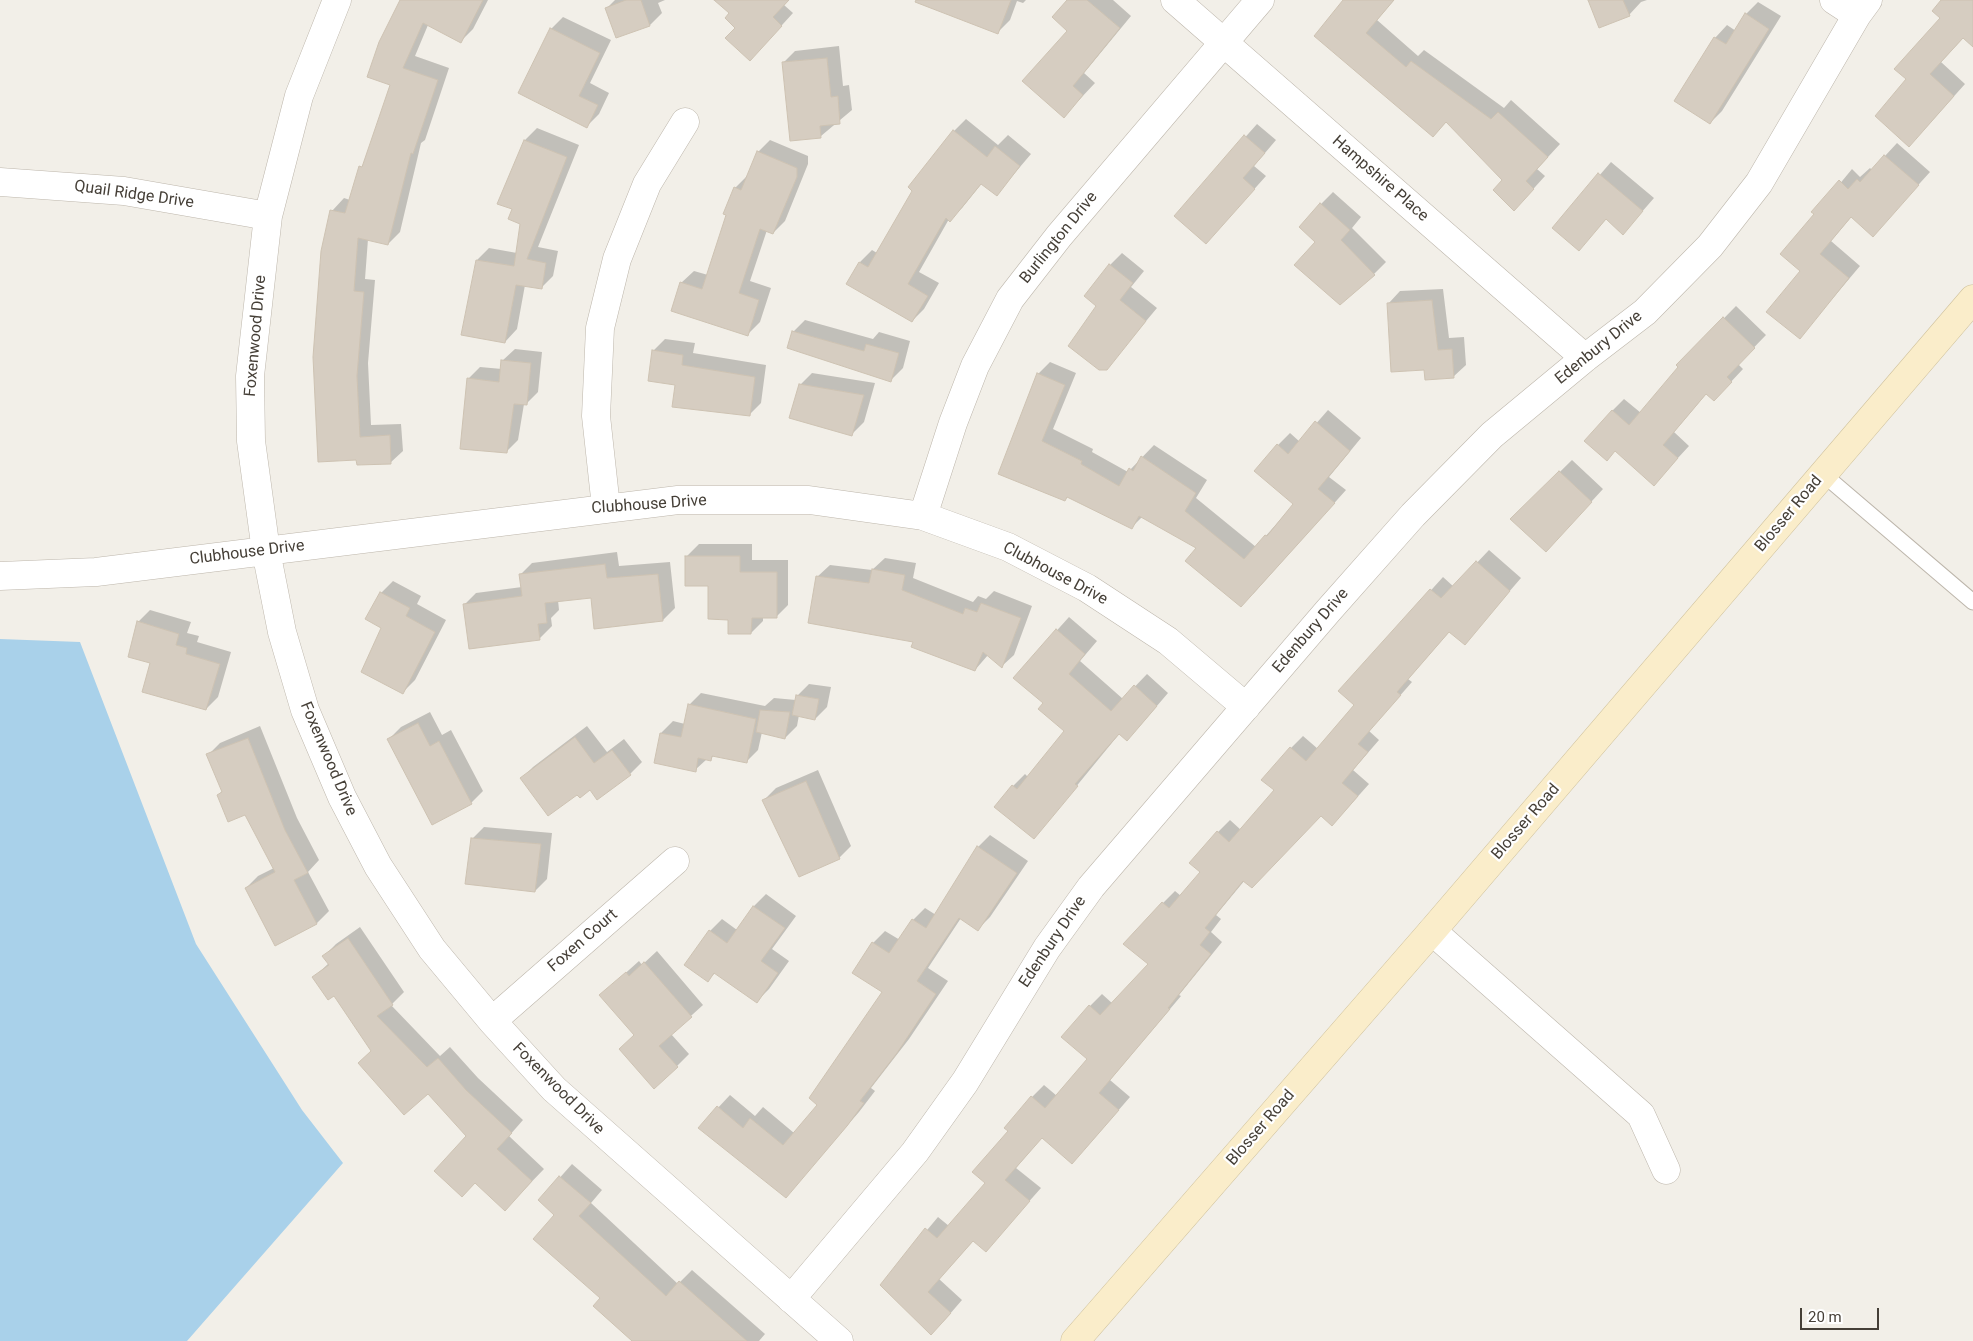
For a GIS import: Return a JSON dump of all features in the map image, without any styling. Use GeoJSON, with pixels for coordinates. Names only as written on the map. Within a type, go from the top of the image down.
{"type":"FeatureCollection","features":[{"type":"Feature","properties":{"kind":"street","name":"Foxenwood Drive"},"geometry":{"type":"LineString","coordinates":[[336,0],[299,96],[268,216],[250,376],[251,441],[266,551],[282,632],[305,710],[342,797],[378,866],[432,949],[492,1021],[561,1096],[839,1341]]}},
{"type":"Feature","properties":{"kind":"street","name":"Hampshire Place"},"geometry":{"type":"LineString","coordinates":[[1175,0],[1584,358]]}},
{"type":"Feature","properties":{"kind":"street","name":"Burlington Drive"},"geometry":{"type":"LineString","coordinates":[[923,516],[953,423],[975,366],[1010,299],[1059,236],[1260,0]]}},
{"type":"Feature","properties":{"kind":"street"},"geometry":{"type":"LineString","coordinates":[[1834,0],[1863,8]]}},
{"type":"Feature","properties":{"kind":"street","name":"Edenbury Drive"},"geometry":{"type":"LineString","coordinates":[[791,1299],[915,1152],[965,1082],[1047,948],[1091,887],[1413,515],[1492,435],[1584,358],[1645,312],[1710,246],[1759,183],[1863,8]]}},
{"type":"Feature","properties":{"kind":"street"},"geometry":{"type":"LineString","coordinates":[[606,508],[596,416],[600,328],[617,259],[647,184],[685,122]]}},
{"type":"Feature","properties":{"kind":"street","name":"Quail Ridge Drive"},"geometry":{"type":"LineString","coordinates":[[0,182],[124,191],[268,216]]}},
{"type":"Feature","properties":{"kind":"street","name":"Blosser Road"},"geometry":{"type":"LineString","coordinates":[[1075,1341],[1432,931],[1973,299]]}},
{"type":"Feature","properties":{"kind":"street","name":"Clubhouse Drive"},"geometry":{"type":"LineString","coordinates":[[0,576],[96,572],[678,500],[809,500],[923,516],[1008,546],[1087,588],[1168,641],[1246,707]]}},
{"type":"Feature","properties":{"kind":"street","name":"Foxen Court"},"geometry":{"type":"LineString","coordinates":[[492,1021],[675,861]]}},
{"type":"Feature","properties":{"kind":"street"},"geometry":{"type":"LineString","coordinates":[[1432,931],[1641,1115],[1666,1170]]}},
{"type":"Feature","properties":{"kind":"lane"},"geometry":{"type":"LineString","coordinates":[[1823,474],[1973,602]]}},
{"type":"Feature","properties":{"kind":"water"},"geometry":{"type":"Polygon","coordinates":[[[0,639],[80,642],[196,944],[302,1110],[343,1163],[187,1341],[0,1341],[0,639]]]}},
{"type":"Feature","properties":{"kind":"building"},"geometry":{"type":"Polygon","coordinates":[[[400,0],[483,0],[461,43],[423,23],[403,68],[438,80],[413,154],[411,153],[388,245],[358,238],[354,291],[364,292],[357,376],[360,437],[390,435],[391,464],[357,465],[356,460],[318,462],[313,357],[321,251],[330,210],[345,213],[359,166],[362,167],[390,85],[367,77],[379,42],[400,0]]]}},
{"type":"Feature","properties":{"kind":"building"},"geometry":{"type":"Polygon","coordinates":[[[626,0],[641,0],[650,26],[616,38],[605,8],[626,0]]]}},
{"type":"Feature","properties":{"kind":"building"},"geometry":{"type":"Polygon","coordinates":[[[714,0],[789,0],[773,17],[782,26],[750,61],[725,38],[735,28],[725,18],[729,13],[714,0]]]}},
{"type":"Feature","properties":{"kind":"building"},"geometry":{"type":"Polygon","coordinates":[[[916,0],[1011,0],[998,34],[915,2],[916,0]]]}},
{"type":"Feature","properties":{"kind":"building"},"geometry":{"type":"Polygon","coordinates":[[[1067,0],[1087,0],[1120,28],[1073,86],[1083,95],[1064,118],[1022,81],[1067,31],[1052,17],[1067,0]]]}},
{"type":"Feature","properties":{"kind":"building"},"geometry":{"type":"Polygon","coordinates":[[[1343,0],[1394,0],[1366,33],[1406,67],[1411,61],[1491,119],[1498,112],[1548,157],[1526,181],[1534,189],[1514,211],[1493,190],[1502,180],[1446,122],[1433,137],[1314,36],[1343,0]]]}},
{"type":"Feature","properties":{"kind":"building"},"geometry":{"type":"Polygon","coordinates":[[[1588,0],[1623,0],[1630,16],[1599,28],[1588,0]]]}},
{"type":"Feature","properties":{"kind":"building"},"geometry":{"type":"Polygon","coordinates":[[[1941,0],[1973,0],[1973,47],[1963,38],[1930,74],[1954,96],[1909,147],[1875,116],[1906,79],[1894,69],[1940,18],[1932,11],[1941,0]]]}},
{"type":"Feature","properties":{"kind":"building"},"geometry":{"type":"Polygon","coordinates":[[[1745,13],[1769,29],[1710,124],[1674,101],[1714,37],[1726,44],[1745,13]]]}},
{"type":"Feature","properties":{"kind":"building"},"geometry":{"type":"Polygon","coordinates":[[[550,28],[600,53],[579,96],[598,105],[587,128],[518,93],[550,28]]]}},
{"type":"Feature","properties":{"kind":"building"},"geometry":{"type":"Polygon","coordinates":[[[827,58],[831,97],[838,96],[840,124],[820,126],[821,138],[790,141],[782,62],[827,58]]]}},
{"type":"Feature","properties":{"kind":"building"},"geometry":{"type":"Polygon","coordinates":[[[953,130],[987,157],[995,146],[1020,166],[997,196],[981,184],[950,222],[946,218],[908,284],[928,296],[912,322],[846,284],[859,262],[868,267],[912,191],[908,187],[953,130]]]}},
{"type":"Feature","properties":{"kind":"building"},"geometry":{"type":"Polygon","coordinates":[[[1244,135],[1265,153],[1243,178],[1255,189],[1206,244],[1174,216],[1244,135]]]}},
{"type":"Feature","properties":{"kind":"building"},"geometry":{"type":"Polygon","coordinates":[[[524,140],[567,157],[527,259],[546,263],[542,289],[516,285],[505,343],[461,335],[476,260],[514,266],[520,224],[508,219],[512,209],[497,204],[524,140]]]}},
{"type":"Feature","properties":{"kind":"building"},"geometry":{"type":"Polygon","coordinates":[[[757,151],[797,168],[797,177],[773,234],[760,229],[739,293],[759,300],[748,336],[671,311],[680,282],[702,289],[726,215],[723,214],[734,187],[741,190],[757,151]]]}},
{"type":"Feature","properties":{"kind":"building"},"geometry":{"type":"Polygon","coordinates":[[[1884,155],[1919,185],[1873,237],[1851,217],[1820,254],[1849,278],[1800,339],[1766,312],[1800,271],[1780,254],[1814,214],[1811,212],[1839,180],[1848,189],[1857,179],[1860,182],[1884,155]]]}},
{"type":"Feature","properties":{"kind":"building"},"geometry":{"type":"Polygon","coordinates":[[[1598,173],[1643,211],[1623,235],[1606,219],[1579,251],[1552,228],[1598,173]]]}},
{"type":"Feature","properties":{"kind":"building"},"geometry":{"type":"Polygon","coordinates":[[[1320,203],[1350,230],[1341,240],[1375,275],[1340,305],[1294,265],[1315,242],[1299,227],[1320,203]]]}},
{"type":"Feature","properties":{"kind":"building"},"geometry":{"type":"Polygon","coordinates":[[[1109,264],[1133,283],[1120,300],[1146,321],[1107,370],[1099,370],[1068,346],[1096,306],[1084,296],[1109,264]]]}},
{"type":"Feature","properties":{"kind":"building"},"geometry":{"type":"Polygon","coordinates":[[[1432,300],[1438,350],[1452,349],[1454,378],[1425,380],[1424,370],[1391,372],[1387,303],[1432,300]]]}},
{"type":"Feature","properties":{"kind":"building"},"geometry":{"type":"Polygon","coordinates":[[[1723,317],[1755,348],[1727,377],[1732,382],[1714,401],[1706,394],[1663,445],[1678,458],[1654,486],[1615,451],[1607,461],[1584,441],[1612,410],[1629,425],[1678,367],[1676,365],[1723,317]]]}},
{"type":"Feature","properties":{"kind":"building"},"geometry":{"type":"Polygon","coordinates":[[[792,331],[864,351],[866,344],[899,353],[891,382],[787,348],[792,331]]]}},
{"type":"Feature","properties":{"kind":"building"},"geometry":{"type":"Polygon","coordinates":[[[652,350],[683,355],[682,365],[755,377],[750,416],[672,407],[675,385],[648,381],[652,350]]]}},
{"type":"Feature","properties":{"kind":"building"},"geometry":{"type":"Polygon","coordinates":[[[501,360],[531,363],[527,405],[514,404],[507,453],[460,449],[467,378],[499,382],[501,360]]]}},
{"type":"Feature","properties":{"kind":"building"},"geometry":{"type":"Polygon","coordinates":[[[1037,373],[1065,385],[1042,441],[1082,461],[1081,464],[1119,486],[1129,468],[1133,471],[1141,456],[1196,493],[1185,511],[1244,559],[1265,535],[1267,536],[1293,504],[1254,471],[1277,444],[1288,454],[1315,421],[1350,451],[1318,489],[1335,503],[1241,607],[1185,561],[1196,548],[1139,516],[1132,529],[1067,497],[1065,501],[998,474],[1037,373]]]}},
{"type":"Feature","properties":{"kind":"building"},"geometry":{"type":"Polygon","coordinates":[[[799,384],[864,395],[852,436],[789,418],[799,384]]]}},
{"type":"Feature","properties":{"kind":"building"},"geometry":{"type":"Polygon","coordinates":[[[1559,471],[1592,502],[1546,552],[1510,519],[1559,471]]]}},
{"type":"Feature","properties":{"kind":"building"},"geometry":{"type":"Polygon","coordinates":[[[685,556],[740,556],[740,572],[777,572],[777,618],[752,618],[751,634],[728,634],[728,620],[708,619],[708,586],[685,586],[685,556]]]}},
{"type":"Feature","properties":{"kind":"building"},"geometry":{"type":"Polygon","coordinates":[[[1476,561],[1510,591],[1465,645],[1449,632],[1397,692],[1401,695],[1358,744],[1368,752],[1342,783],[1358,796],[1332,826],[1321,816],[1252,888],[1243,881],[1205,928],[1210,932],[1200,945],[1211,954],[1168,1008],[1170,1009],[1099,1093],[1119,1110],[1072,1164],[1042,1138],[1005,1180],[1030,1201],[986,1252],[973,1241],[928,1292],[951,1313],[931,1335],[880,1285],[925,1228],[937,1238],[985,1183],[972,1172],[1008,1131],[1004,1128],[1031,1096],[1045,1108],[1087,1059],[1061,1037],[1089,1005],[1100,1015],[1148,964],[1123,944],[1162,902],[1169,908],[1200,872],[1189,863],[1217,831],[1229,842],[1274,790],[1261,780],[1290,747],[1306,761],[1354,705],[1338,691],[1430,589],[1441,598],[1476,561]]]}},
{"type":"Feature","properties":{"kind":"building"},"geometry":{"type":"Polygon","coordinates":[[[605,564],[607,578],[658,574],[663,621],[594,629],[591,598],[545,603],[547,623],[538,624],[540,640],[469,649],[463,604],[522,596],[519,574],[605,564]]]}},
{"type":"Feature","properties":{"kind":"building"},"geometry":{"type":"Polygon","coordinates":[[[872,569],[905,575],[902,590],[963,614],[965,608],[977,612],[981,603],[1021,618],[1002,668],[983,652],[975,671],[911,647],[913,642],[808,623],[816,576],[869,583],[872,569]]]}},
{"type":"Feature","properties":{"kind":"building"},"geometry":{"type":"Polygon","coordinates":[[[380,592],[410,608],[406,616],[435,632],[403,694],[361,672],[381,628],[365,619],[380,592]]]}},
{"type":"Feature","properties":{"kind":"building"},"geometry":{"type":"Polygon","coordinates":[[[137,621],[179,634],[176,645],[187,648],[186,654],[220,664],[206,710],[142,692],[150,663],[128,657],[137,621]]]}},
{"type":"Feature","properties":{"kind":"building"},"geometry":{"type":"Polygon","coordinates":[[[1056,629],[1085,654],[1069,674],[1111,711],[1134,685],[1157,706],[1127,741],[1119,734],[1075,784],[1078,786],[1034,839],[994,807],[1012,785],[1017,789],[1064,731],[1038,709],[1043,703],[1013,678],[1056,629]]]}},
{"type":"Feature","properties":{"kind":"building"},"geometry":{"type":"Polygon","coordinates":[[[796,695],[819,699],[815,720],[792,715],[796,695]]]}},
{"type":"Feature","properties":{"kind":"building"},"geometry":{"type":"Polygon","coordinates":[[[688,704],[756,719],[747,763],[712,756],[711,761],[698,758],[696,772],[654,763],[660,733],[681,737],[688,704]]]}},
{"type":"Feature","properties":{"kind":"building"},"geometry":{"type":"Polygon","coordinates":[[[760,710],[790,712],[785,739],[756,732],[760,710]]]}},
{"type":"Feature","properties":{"kind":"building"},"geometry":{"type":"Polygon","coordinates":[[[418,723],[430,746],[439,741],[472,804],[432,825],[387,739],[418,723]]]}},
{"type":"Feature","properties":{"kind":"building"},"geometry":{"type":"Polygon","coordinates":[[[575,737],[594,763],[612,750],[631,775],[597,800],[590,790],[580,798],[577,795],[548,816],[520,778],[575,737]]]}},
{"type":"Feature","properties":{"kind":"building"},"geometry":{"type":"Polygon","coordinates":[[[248,738],[285,830],[308,873],[294,880],[317,924],[275,946],[245,888],[275,872],[245,815],[228,822],[217,795],[222,792],[206,754],[248,738]]]}},
{"type":"Feature","properties":{"kind":"building"},"geometry":{"type":"Polygon","coordinates":[[[806,781],[840,859],[799,877],[762,800],[806,781]]]}},
{"type":"Feature","properties":{"kind":"building"},"geometry":{"type":"Polygon","coordinates":[[[471,838],[541,844],[535,892],[465,884],[471,838]]]}},
{"type":"Feature","properties":{"kind":"building"},"geometry":{"type":"Polygon","coordinates":[[[977,846],[1017,873],[978,931],[959,918],[917,981],[936,994],[897,1053],[860,1101],[864,1103],[786,1198],[698,1128],[717,1106],[743,1128],[750,1118],[783,1145],[817,1105],[809,1098],[882,992],[852,973],[872,942],[889,953],[912,919],[926,928],[977,846]]]}},
{"type":"Feature","properties":{"kind":"building"},"geometry":{"type":"Polygon","coordinates":[[[753,906],[785,928],[761,961],[778,973],[757,1003],[714,973],[708,982],[684,965],[709,930],[727,943],[753,906]]]}},
{"type":"Feature","properties":{"kind":"building"},"geometry":{"type":"Polygon","coordinates":[[[348,938],[393,1005],[377,1016],[427,1067],[438,1058],[466,1090],[512,1133],[497,1149],[532,1181],[505,1211],[475,1183],[462,1197],[434,1171],[466,1136],[428,1094],[404,1115],[358,1063],[371,1051],[334,996],[328,1000],[312,977],[329,965],[322,956],[348,938]]]}},
{"type":"Feature","properties":{"kind":"building"},"geometry":{"type":"Polygon","coordinates":[[[644,962],[692,1017],[659,1046],[678,1067],[654,1089],[619,1049],[634,1035],[599,995],[626,972],[629,976],[644,962]]]}},
{"type":"Feature","properties":{"kind":"building"},"geometry":{"type":"Polygon","coordinates":[[[559,1176],[591,1203],[579,1216],[666,1296],[679,1281],[747,1341],[632,1341],[593,1306],[600,1298],[533,1239],[554,1215],[538,1200],[559,1176]]]}}]}
